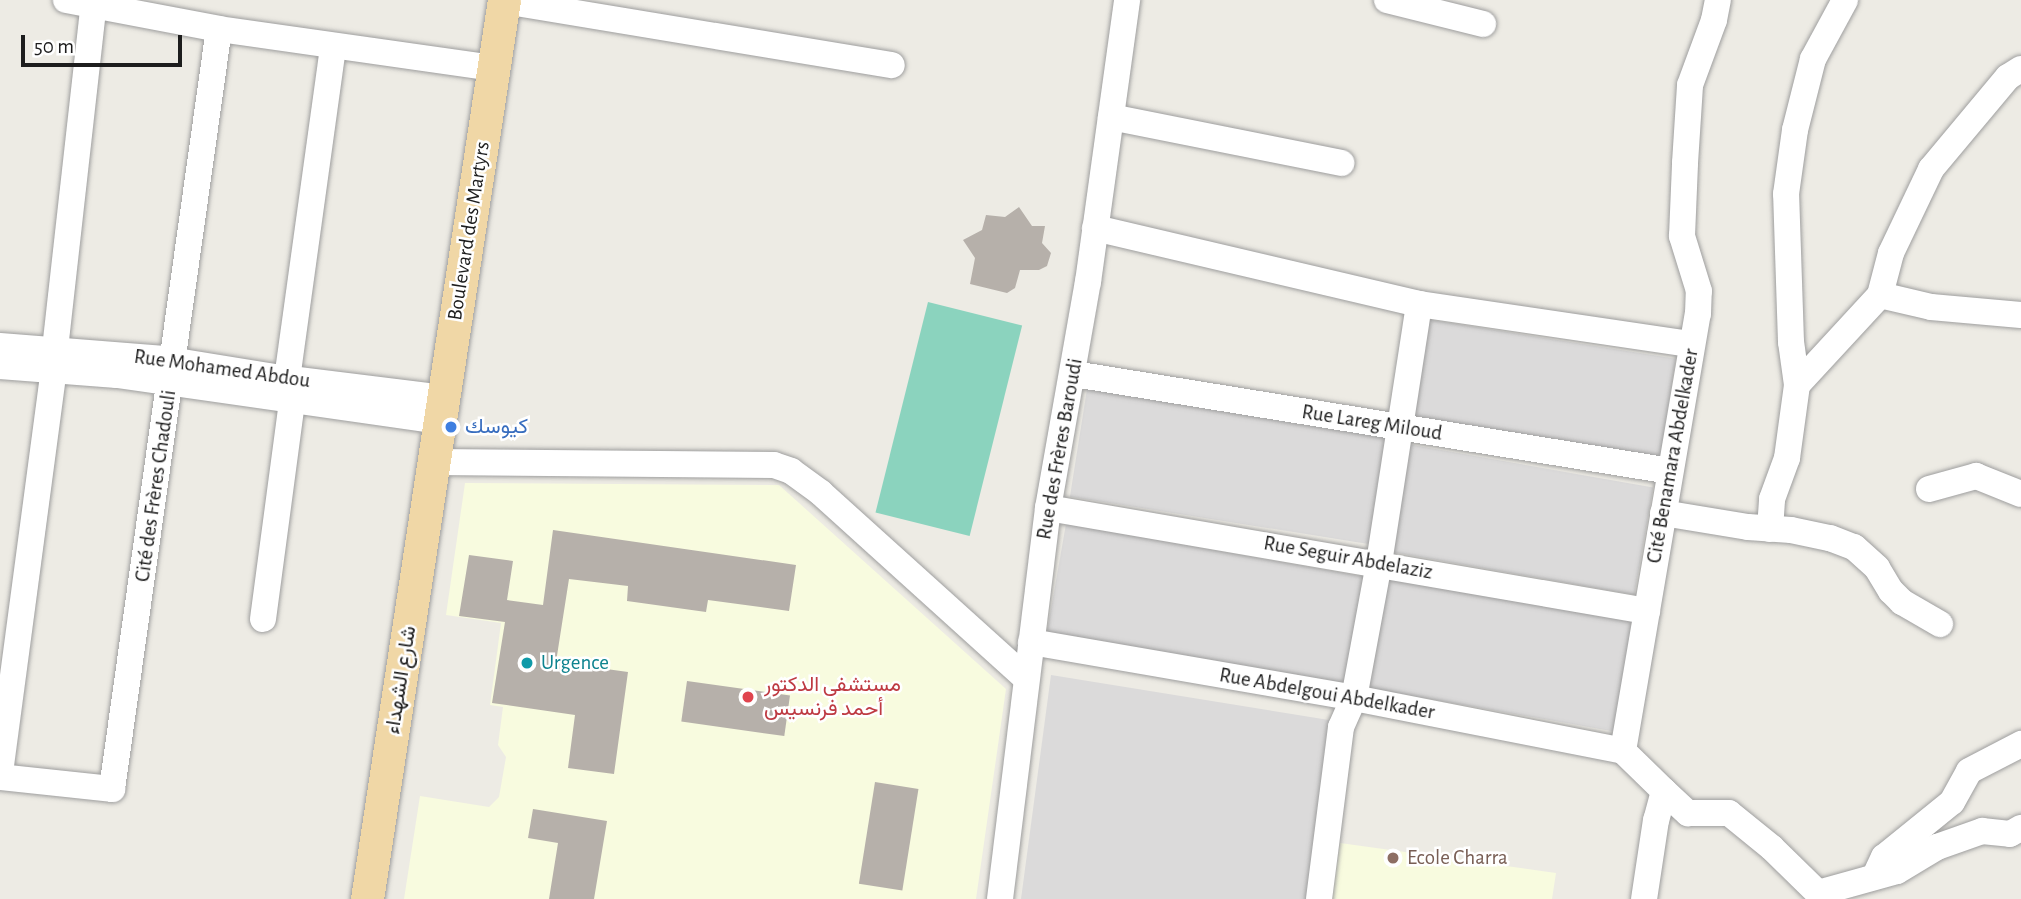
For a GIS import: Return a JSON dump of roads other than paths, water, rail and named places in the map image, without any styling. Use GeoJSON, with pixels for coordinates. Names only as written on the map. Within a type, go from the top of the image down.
{"type":"FeatureCollection","features":[{"type":"Feature","properties":{"kind":"main road","name":"Boulevard des Martyrs"},"geometry":{"type":"LineString","coordinates":[[434,461],[504,0]]}},
{"type":"Feature","properties":{"kind":"main road","name":"شارع الشهداء"},"geometry":{"type":"LineString","coordinates":[[367,899],[434,461]]}},
{"type":"Feature","properties":{"kind":"street"},"geometry":{"type":"LineString","coordinates":[[66,0],[101,3],[219,29],[494,68]]}},
{"type":"Feature","properties":{"kind":"street"},"geometry":{"type":"LineString","coordinates":[[504,0],[892,65]]}},
{"type":"Feature","properties":{"kind":"street","name":"Rue des Frères Baroudi"},"geometry":{"type":"LineString","coordinates":[[1000,899],[1048,508],[1074,374],[1127,0]]}},
{"type":"Feature","properties":{"kind":"street"},"geometry":{"type":"LineString","coordinates":[[1387,0],[1482,24]]}},
{"type":"Feature","properties":{"kind":"street","name":"Cité Benamara Abdelkader"},"geometry":{"type":"LineString","coordinates":[[1623,751],[1699,291],[1682,236],[1690,85],[1714,20],[1718,0]]}},
{"type":"Feature","properties":{"kind":"street"},"geometry":{"type":"LineString","coordinates":[[1770,529],[1772,499],[1787,458],[1797,385],[1791,342],[1786,194],[1795,130],[1813,59],[1845,0]]}},
{"type":"Feature","properties":{"kind":"street","name":"Cité des Frères Chadouli"},"geometry":{"type":"LineString","coordinates":[[101,3],[0,775],[112,789],[219,29]]}},
{"type":"Feature","properties":{"kind":"street"},"geometry":{"type":"LineString","coordinates":[[262,619],[333,46]]}},
{"type":"Feature","properties":{"kind":"street"},"geometry":{"type":"LineString","coordinates":[[1797,385],[1880,295],[1891,253],[1931,169],[2008,77],[2021,69]]}},
{"type":"Feature","properties":{"kind":"street"},"geometry":{"type":"LineString","coordinates":[[1111,117],[1341,163]]}},
{"type":"Feature","properties":{"kind":"street"},"geometry":{"type":"LineString","coordinates":[[1096,228],[1419,304],[1691,344]]}},
{"type":"Feature","properties":{"kind":"street"},"geometry":{"type":"LineString","coordinates":[[1880,295],[1931,307],[2021,315]]}},
{"type":"Feature","properties":{"kind":"street"},"geometry":{"type":"LineString","coordinates":[[1319,899],[1341,727],[1354,698],[1379,563],[1419,304]]}},
{"type":"Feature","properties":{"kind":"street","name":"Rue Mohamed Abdou"},"geometry":{"type":"LineString","coordinates":[[0,346],[55,359],[172,372],[443,410]]}},
{"type":"Feature","properties":{"kind":"street","name":"Rue Mohamed Abdou"},"geometry":{"type":"LineString","coordinates":[[0,366],[55,359]]}},
{"type":"Feature","properties":{"kind":"street","name":"Rue Lareg Miloud"},"geometry":{"type":"LineString","coordinates":[[1074,374],[1670,471]]}},
{"type":"Feature","properties":{"kind":"street"},"geometry":{"type":"LineString","coordinates":[[434,461],[774,465],[791,471],[821,492],[1026,678]]}},
{"type":"Feature","properties":{"kind":"street"},"geometry":{"type":"LineString","coordinates":[[1929,489],[1976,477],[2021,494]]}},
{"type":"Feature","properties":{"kind":"street","name":"Rue Seguir Abdelaziz"},"geometry":{"type":"LineString","coordinates":[[1048,508],[1647,611]]}},
{"type":"Feature","properties":{"kind":"street"},"geometry":{"type":"LineString","coordinates":[[1663,513],[1830,538],[1854,547],[1877,568],[1891,591],[1902,602],[1940,624]]}},
{"type":"Feature","properties":{"kind":"street","name":"Rue Abdelgoui Abdelkader"},"geometry":{"type":"LineString","coordinates":[[1031,642],[1354,698],[1623,751]]}},
{"type":"Feature","properties":{"kind":"street"},"geometry":{"type":"LineString","coordinates":[[1875,876],[1884,857],[1952,802],[1969,771],[2021,744]]}},
{"type":"Feature","properties":{"kind":"street"},"geometry":{"type":"LineString","coordinates":[[1623,751],[1688,813],[1729,813],[1821,896],[1897,870],[1937,847],[1982,831],[2010,834],[2021,828]]}},
{"type":"Feature","properties":{"kind":"street"},"geometry":{"type":"LineString","coordinates":[[1644,899],[1656,820],[1664,791]]}},
{"type":"Feature","properties":{"kind":"place","name":"كيوسك"},"geometry":{"type":"Point","coordinates":[451,427]}},
{"type":"Feature","properties":{"kind":"place","name":"Urgence"},"geometry":{"type":"Point","coordinates":[527,663]}},
{"type":"Feature","properties":{"kind":"place","name":"مستشفى الدكتور أحمد فرنسيس"},"geometry":{"type":"Point","coordinates":[748,697]}},
{"type":"Feature","properties":{"kind":"place","name":"Ecole Charra"},"geometry":{"type":"Point","coordinates":[1393,858]}}]}
